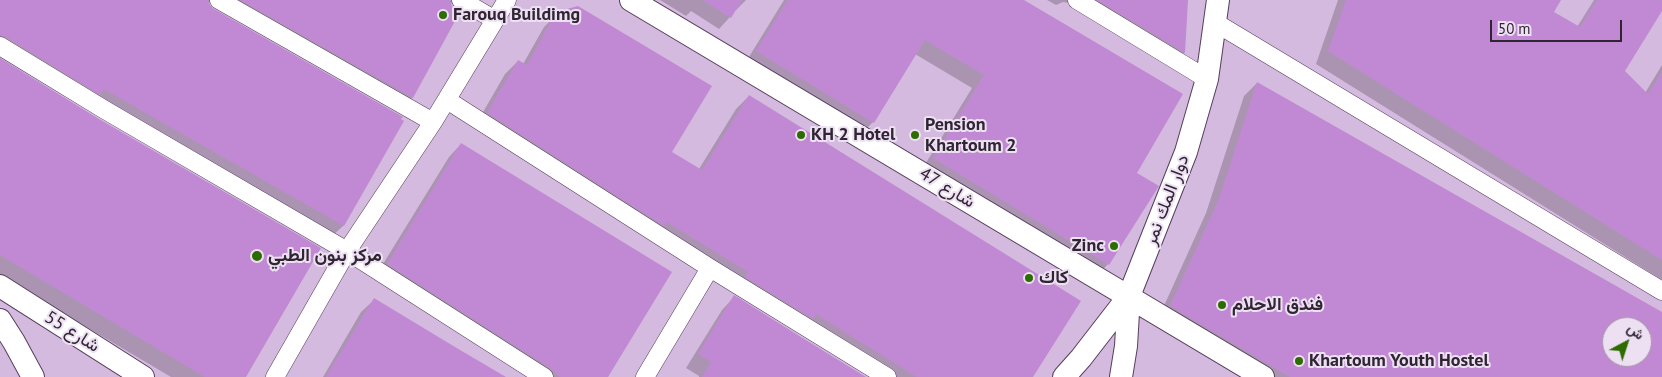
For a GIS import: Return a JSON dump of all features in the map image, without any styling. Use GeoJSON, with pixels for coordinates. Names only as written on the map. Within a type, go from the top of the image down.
{"type":"FeatureCollection","features":[{"type":"Feature","properties":{"kind":"street"},"geometry":{"type":"LineString","coordinates":[[219,0],[433,122]]}},
{"type":"Feature","properties":{"kind":"street"},"geometry":{"type":"LineString","coordinates":[[461,0],[495,20]]}},
{"type":"Feature","properties":{"kind":"street"},"geometry":{"type":"LineString","coordinates":[[275,377],[347,251],[433,122],[507,0]]}},
{"type":"Feature","properties":{"kind":"street","name":"شارع 47"},"geometry":{"type":"LineString","coordinates":[[631,0],[1263,377]]}},
{"type":"Feature","properties":{"kind":"street"},"geometry":{"type":"LineString","coordinates":[[1077,0],[1207,79]]}},
{"type":"Feature","properties":{"kind":"street","name":"دوار المك نمر"},"geometry":{"type":"LineString","coordinates":[[1064,377],[1129,296],[1186,152],[1207,79],[1218,0]]}},
{"type":"Feature","properties":{"kind":"street"},"geometry":{"type":"LineString","coordinates":[[1216,23],[1662,291]]}},
{"type":"Feature","properties":{"kind":"street"},"geometry":{"type":"LineString","coordinates":[[0,46],[105,110],[347,251],[544,377]]}},
{"type":"Feature","properties":{"kind":"street"},"geometry":{"type":"LineString","coordinates":[[447,100],[710,268],[887,377]]}},
{"type":"Feature","properties":{"kind":"street"},"geometry":{"type":"LineString","coordinates":[[645,377],[710,268]]}},
{"type":"Feature","properties":{"kind":"street","name":"شارع 55"},"geometry":{"type":"LineString","coordinates":[[0,286],[143,377]]}},
{"type":"Feature","properties":{"kind":"street"},"geometry":{"type":"LineString","coordinates":[[1121,377],[1126,346],[1129,296]]}},
{"type":"Feature","properties":{"kind":"street"},"geometry":{"type":"LineString","coordinates":[[0,320],[33,377]]}},
{"type":"Feature","properties":{"kind":"building"},"geometry":{"type":"Polygon","coordinates":[[[0,0],[208,0],[214,9],[403,117],[401,119],[404,121],[344,226],[104,89],[100,95],[0,35],[0,0]]]}},
{"type":"Feature","properties":{"kind":"building"},"geometry":{"type":"Polygon","coordinates":[[[240,0],[450,0],[452,6],[460,12],[413,98],[240,0]]]}},
{"type":"Feature","properties":{"kind":"building"},"geometry":{"type":"Polygon","coordinates":[[[703,0],[742,0],[731,18],[703,0]]]}},
{"type":"Feature","properties":{"kind":"building"},"geometry":{"type":"Polygon","coordinates":[[[788,0],[1024,0],[1183,94],[1137,173],[1159,186],[1109,265],[933,158],[984,75],[925,40],[874,123],[756,51],[788,0]]]}},
{"type":"Feature","properties":{"kind":"building"},"geometry":{"type":"Polygon","coordinates":[[[1097,0],[1188,0],[1185,53],[1097,0]]]}},
{"type":"Feature","properties":{"kind":"building"},"geometry":{"type":"Polygon","coordinates":[[[1346,0],[1561,0],[1554,12],[1580,27],[1597,0],[1662,0],[1662,11],[1625,71],[1648,94],[1662,72],[1662,260],[1328,51],[1346,0]]]}},
{"type":"Feature","properties":{"kind":"building"},"geometry":{"type":"Polygon","coordinates":[[[578,6],[712,86],[672,152],[702,170],[749,95],[1081,301],[1033,377],[917,377],[816,314],[813,319],[745,277],[748,272],[667,222],[664,226],[487,113],[518,60],[527,65],[556,12],[578,6]]]}},
{"type":"Feature","properties":{"kind":"building"},"geometry":{"type":"Polygon","coordinates":[[[0,58],[99,119],[321,248],[246,377],[205,377],[0,255],[0,58]]]}},
{"type":"Feature","properties":{"kind":"building"},"geometry":{"type":"Polygon","coordinates":[[[1257,82],[1662,312],[1662,377],[1290,377],[1170,306],[1219,199],[1257,82]]]}},
{"type":"Feature","properties":{"kind":"building"},"geometry":{"type":"Polygon","coordinates":[[[461,143],[672,272],[608,377],[560,377],[550,368],[387,264],[461,143]]]}},
{"type":"Feature","properties":{"kind":"building"},"geometry":{"type":"Polygon","coordinates":[[[734,295],[866,377],[702,377],[711,362],[698,354],[734,295]]]}},
{"type":"Feature","properties":{"kind":"building"},"geometry":{"type":"Polygon","coordinates":[[[374,298],[455,347],[506,377],[326,377],[374,298]]]}},
{"type":"Feature","properties":{"kind":"place","name":"Farouq Buildimg"},"geometry":{"type":"Point","coordinates":[443,15]}},
{"type":"Feature","properties":{"kind":"place","name":"KH 2 Hotel"},"geometry":{"type":"Point","coordinates":[801,135]}},
{"type":"Feature","properties":{"kind":"place","name":"Pension Khartoum 2"},"geometry":{"type":"Point","coordinates":[915,135]}},
{"type":"Feature","properties":{"kind":"place","name":"Zinc"},"geometry":{"type":"Point","coordinates":[1114,246]}},
{"type":"Feature","properties":{"kind":"place","name":"مركز بنون الطبي"},"geometry":{"type":"Point","coordinates":[257,256]}},
{"type":"Feature","properties":{"kind":"place","name":"كاك"},"geometry":{"type":"Point","coordinates":[1029,278]}},
{"type":"Feature","properties":{"kind":"place","name":"فندق الاحلام"},"geometry":{"type":"Point","coordinates":[1222,305]}},
{"type":"Feature","properties":{"kind":"place","name":"Khartoum Youth Hostel"},"geometry":{"type":"Point","coordinates":[1299,361]}}]}
